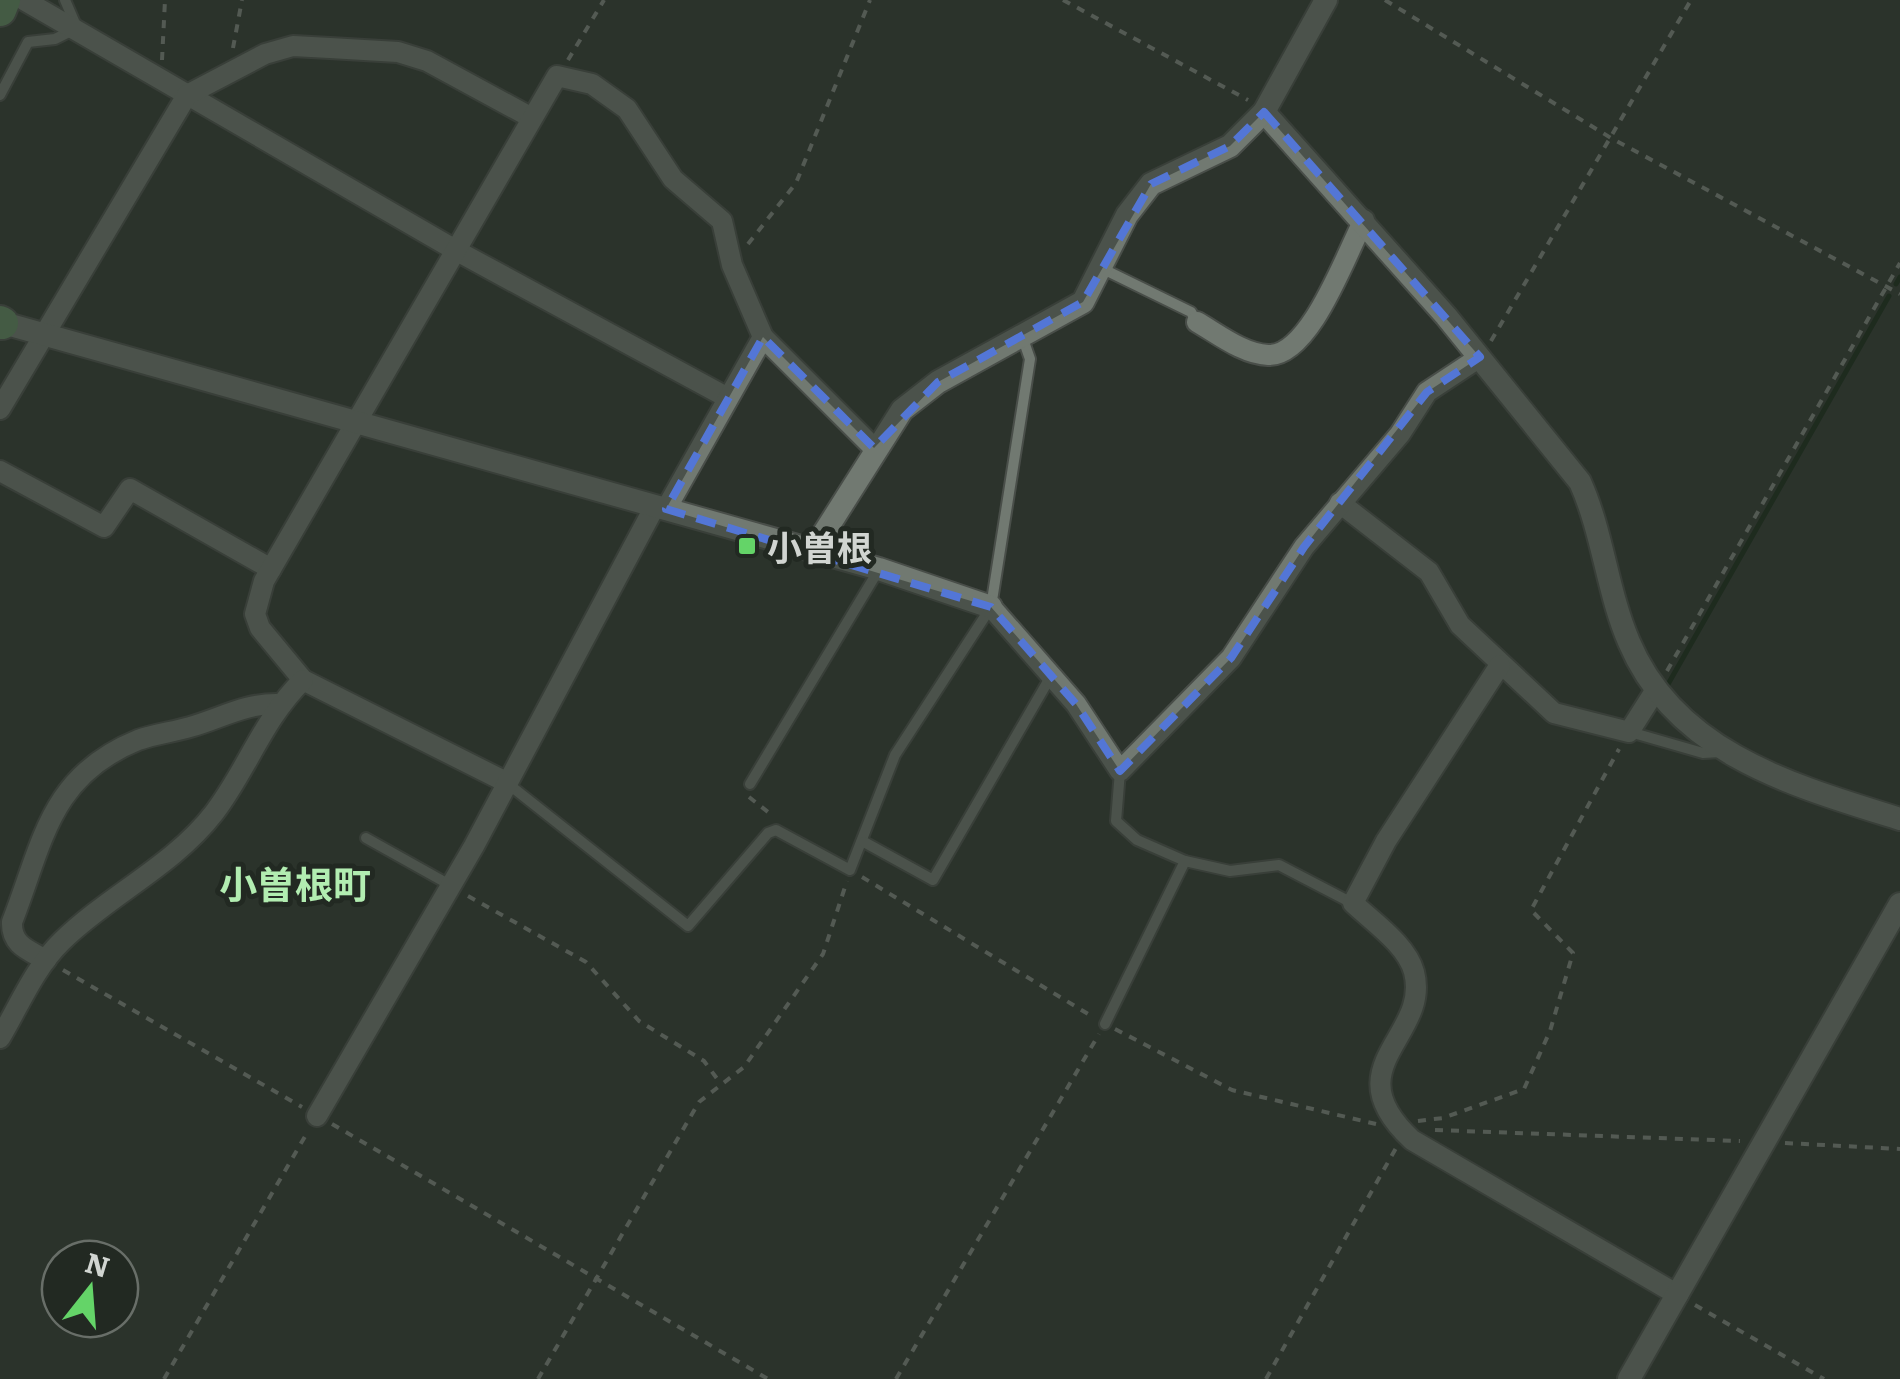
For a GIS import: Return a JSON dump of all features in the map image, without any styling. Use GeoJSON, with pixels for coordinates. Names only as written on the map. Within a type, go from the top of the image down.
{"type":"FeatureCollection","features":[{"type":"Feature","properties":{"kind":"highway"},"geometry":{"type":"LineString","coordinates":[[0,10],[4,0]]}},
{"type":"Feature","properties":{"kind":"street"},"geometry":{"type":"LineString","coordinates":[[24,0],[457,251],[728,398]]}},
{"type":"Feature","properties":{"kind":"street"},"geometry":{"type":"LineString","coordinates":[[812,552],[874,448],[916,397],[1082,302],[1127,215],[1151,184],[1230,146],[1264,112],[1326,0]]}},
{"type":"Feature","properties":{"kind":"street"},"geometry":{"type":"LineString","coordinates":[[0,409],[187,95],[293,46],[398,52],[427,61],[532,118]]}},
{"type":"Feature","properties":{"kind":"street"},"geometry":{"type":"LineString","coordinates":[[506,782],[303,680],[260,628],[254,614],[271,569],[557,76],[592,84],[627,109],[673,179],[722,220],[732,265],[763,337],[874,448]]}},
{"type":"Feature","properties":{"kind":"street"},"geometry":{"type":"LineString","coordinates":[[1264,112],[1364,220],[1580,482],[1593,510],[1627,640],[1655,691],[1726,752],[1792,785],[1900,819]]}},
{"type":"Feature","properties":{"kind":"street"},"geometry":{"type":"LineString","coordinates":[[1197,322],[1263,355],[1291,350],[1308,329],[1364,220]]}},
{"type":"Feature","properties":{"kind":"street"},"geometry":{"type":"LineString","coordinates":[[1,320],[356,425],[879,570],[991,607],[1052,676],[1120,771],[1232,658],[1304,547],[1400,434],[1427,392],[1480,357]]}},
{"type":"Feature","properties":{"kind":"street"},"geometry":{"type":"LineString","coordinates":[[317,1116],[660,508],[763,337]]}},
{"type":"Feature","properties":{"kind":"street"},"geometry":{"type":"LineString","coordinates":[[0,471],[104,527],[130,489],[271,569]]}},
{"type":"Feature","properties":{"kind":"street"},"geometry":{"type":"LineString","coordinates":[[1340,503],[1429,572],[1460,626],[1554,713],[1629,732],[1655,691]]}},
{"type":"Feature","properties":{"kind":"street"},"geometry":{"type":"LineString","coordinates":[[1500,665],[1386,841],[1354,903],[1409,960],[1416,976],[1414,996],[1381,1074],[1379,1092],[1400,1129],[1678,1295]]}},
{"type":"Feature","properties":{"kind":"street"},"geometry":{"type":"LineString","coordinates":[[0,1038],[46,960],[86,919],[138,883],[212,816],[279,704],[303,680]]}},
{"type":"Feature","properties":{"kind":"street"},"geometry":{"type":"LineString","coordinates":[[46,960],[18,944],[12,936],[12,922],[44,826],[74,780],[112,752],[140,739],[191,727],[247,705],[279,704]]}},
{"type":"Feature","properties":{"kind":"street"},"geometry":{"type":"LineString","coordinates":[[1629,1379],[1900,904]]}},
{"type":"Feature","properties":{"kind":"lane"},"geometry":{"type":"LineString","coordinates":[[0,96],[6,68],[28,42],[55,39],[76,28],[65,0]]}},
{"type":"Feature","properties":{"kind":"lane"},"geometry":{"type":"LineString","coordinates":[[1101,268],[1191,312],[1197,322]]}},
{"type":"Feature","properties":{"kind":"lane"},"geometry":{"type":"LineString","coordinates":[[506,782],[688,926],[768,833],[776,830],[850,870],[896,755],[991,607],[1030,359],[1022,335]]}},
{"type":"Feature","properties":{"kind":"lane"},"geometry":{"type":"LineString","coordinates":[[750,784],[879,570]]}},
{"type":"Feature","properties":{"kind":"lane"},"geometry":{"type":"LineString","coordinates":[[864,842],[933,880],[1052,676]]}},
{"type":"Feature","properties":{"kind":"lane"},"geometry":{"type":"LineString","coordinates":[[1629,732],[1703,753],[1726,752]]}},
{"type":"Feature","properties":{"kind":"lane"},"geometry":{"type":"LineString","coordinates":[[1120,771],[1116,821],[1137,840],[1184,861],[1230,871],[1280,865],[1354,903]]}},
{"type":"Feature","properties":{"kind":"lane"},"geometry":{"type":"LineString","coordinates":[[366,838],[450,885]]}},
{"type":"Feature","properties":{"kind":"lane"},"geometry":{"type":"LineString","coordinates":[[1105,1024],[1184,861]]}},
{"type":"Feature","properties":{"kind":"path"},"geometry":{"type":"LineString","coordinates":[[165,0],[161,57],[167,86]]}},
{"type":"Feature","properties":{"kind":"path"},"geometry":{"type":"LineString","coordinates":[[230,72],[242,0]]}},
{"type":"Feature","properties":{"kind":"path"},"geometry":{"type":"LineString","coordinates":[[557,76],[604,0]]}},
{"type":"Feature","properties":{"kind":"path"},"geometry":{"type":"LineString","coordinates":[[732,265],[796,183],[870,0]]}},
{"type":"Feature","properties":{"kind":"path"},"geometry":{"type":"LineString","coordinates":[[1064,0],[1264,112]]}},
{"type":"Feature","properties":{"kind":"path"},"geometry":{"type":"LineString","coordinates":[[1385,0],[1611,138],[1900,294]]}},
{"type":"Feature","properties":{"kind":"path"},"geometry":{"type":"LineString","coordinates":[[1480,357],[1691,0]]}},
{"type":"Feature","properties":{"kind":"path"},"geometry":{"type":"LineString","coordinates":[[1655,691],[1900,262]]}},
{"type":"Feature","properties":{"kind":"path"},"geometry":{"type":"LineString","coordinates":[[1400,1129],[1524,1089],[1550,1031],[1573,953],[1532,910],[1629,732]]}},
{"type":"Feature","properties":{"kind":"path"},"geometry":{"type":"LineString","coordinates":[[750,784],[748,796],[770,812],[776,830]]}},
{"type":"Feature","properties":{"kind":"path"},"geometry":{"type":"LineString","coordinates":[[538,1379],[699,1102],[744,1067],[823,954],[850,870],[1105,1024],[1232,1090],[1400,1129],[1900,1149]]}},
{"type":"Feature","properties":{"kind":"path"},"geometry":{"type":"LineString","coordinates":[[450,885],[586,962],[639,1021],[704,1061],[720,1084]]}},
{"type":"Feature","properties":{"kind":"path"},"geometry":{"type":"LineString","coordinates":[[46,960],[768,1379]]}},
{"type":"Feature","properties":{"kind":"path"},"geometry":{"type":"LineString","coordinates":[[896,1379],[1105,1024]]}},
{"type":"Feature","properties":{"kind":"path"},"geometry":{"type":"LineString","coordinates":[[164,1379],[317,1116]]}},
{"type":"Feature","properties":{"kind":"path"},"geometry":{"type":"LineString","coordinates":[[1266,1379],[1400,1142],[1400,1129]]}},
{"type":"Feature","properties":{"kind":"path"},"geometry":{"type":"LineString","coordinates":[[1678,1295],[1824,1379]]}},
{"type":"Feature","properties":{"kind":"highlighted area"},"geometry":{"type":"Polygon","coordinates":[[[1264,112],[1480,357],[1427,392],[1304,547],[1231,658],[1120,771],[1076,704],[991,607],[666,509],[763,337],[874,448],[938,382],[1083,302],[1151,184],[1230,146],[1264,112]]]}},
{"type":"Feature","properties":{"kind":"waterway"},"geometry":{"type":"LineString","coordinates":[[1896,284],[1900,277]]}},
{"type":"Feature","properties":{"kind":"waterway"},"geometry":{"type":"LineString","coordinates":[[1667,686],[1889,296]]}},
{"type":"Feature","properties":{"kind":"place","name":"小曽根"},"geometry":{"type":"Point","coordinates":[747,546]}},
{"type":"Feature","properties":{"kind":"district","name":"小曽根町"},"geometry":{"type":"Point","coordinates":[295,882]}}]}
